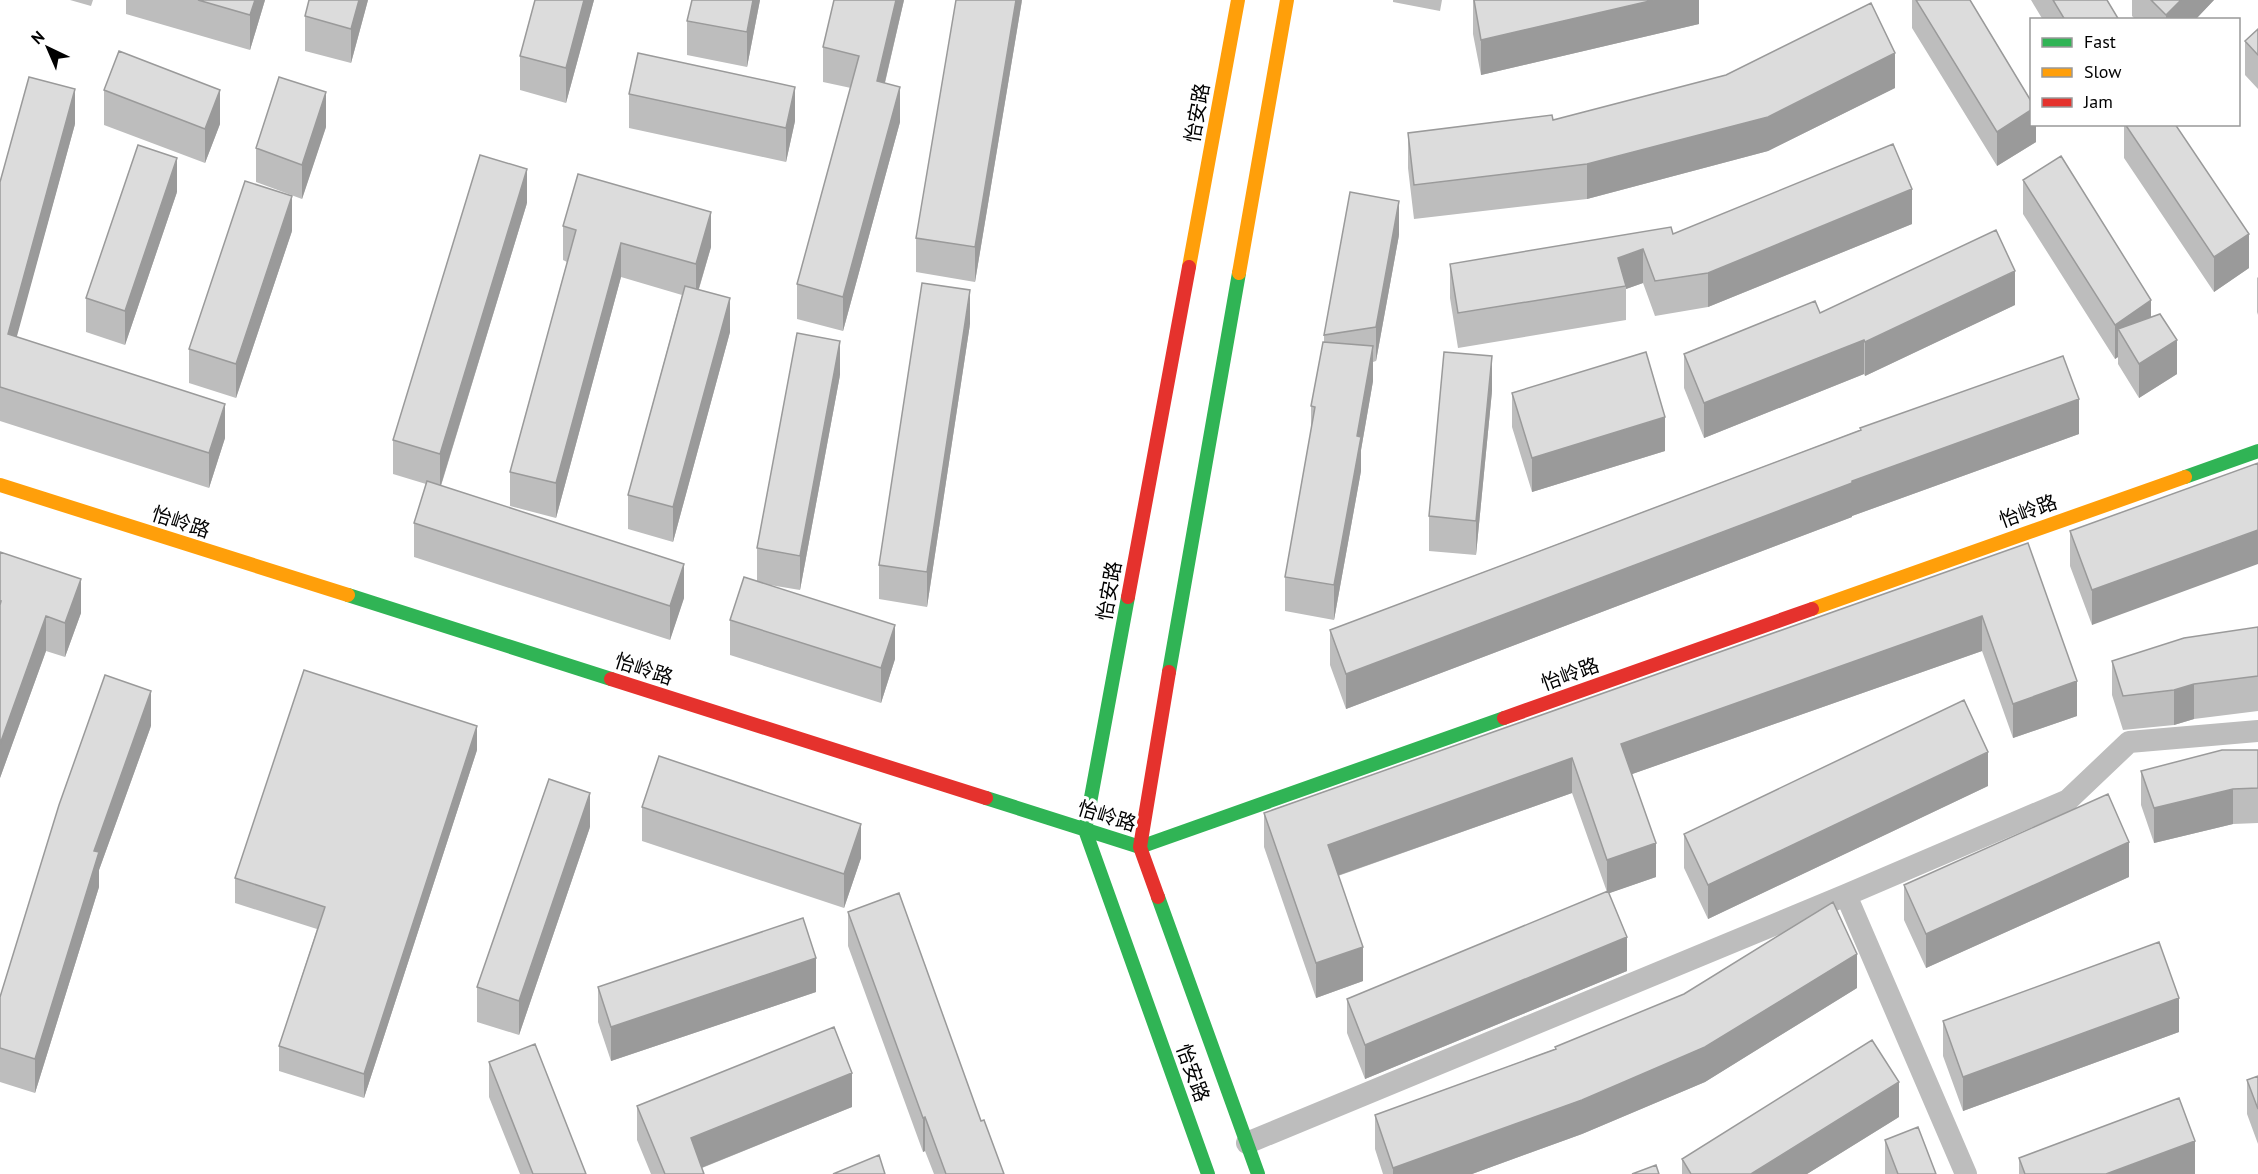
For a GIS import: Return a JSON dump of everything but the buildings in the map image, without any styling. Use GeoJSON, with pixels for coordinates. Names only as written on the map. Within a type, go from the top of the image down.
{"type":"FeatureCollection","features":[{"type":"Feature","properties":{"kind":"street","name":"怡安路"},"geometry":{"type":"LineString","coordinates":[[1208,1174],[1085,830],[1238,0]]}},
{"type":"Feature","properties":{"kind":"street","name":"怡安路"},"geometry":{"type":"LineString","coordinates":[[1258,1174],[1140,847],[1287,0]]}},
{"type":"Feature","properties":{"kind":"street","name":"怡岭路"},"geometry":{"type":"LineString","coordinates":[[0,485],[1140,847],[2258,451]]}},
{"type":"Feature","properties":{"kind":"street"},"geometry":{"type":"LineString","coordinates":[[1246,1143],[1846,895],[2068,800],[2129,742],[2258,731]]}},
{"type":"Feature","properties":{"kind":"street"},"geometry":{"type":"LineString","coordinates":[[1846,895],[1966,1174]]}},
{"type":"Feature","properties":{"kind":"traffic: fast"},"geometry":{"type":"LineString","coordinates":[[1169,672],[1239,273]]}},
{"type":"Feature","properties":{"kind":"traffic: fast"},"geometry":{"type":"LineString","coordinates":[[2185,477],[2258,451]]}},
{"type":"Feature","properties":{"kind":"traffic: fast"},"geometry":{"type":"LineString","coordinates":[[348,595],[611,679]]}},
{"type":"Feature","properties":{"kind":"traffic: fast"},"geometry":{"type":"LineString","coordinates":[[1128,597],[1085,830],[1208,1174]]}},
{"type":"Feature","properties":{"kind":"traffic: fast"},"geometry":{"type":"LineString","coordinates":[[986,798],[1140,847],[1504,718]]}},
{"type":"Feature","properties":{"kind":"traffic: fast"},"geometry":{"type":"LineString","coordinates":[[1158,897],[1258,1174]]}},
{"type":"Feature","properties":{"kind":"traffic: slow"},"geometry":{"type":"LineString","coordinates":[[1189,267],[1238,0]]}},
{"type":"Feature","properties":{"kind":"traffic: slow"},"geometry":{"type":"LineString","coordinates":[[1239,273],[1287,0]]}},
{"type":"Feature","properties":{"kind":"traffic: slow"},"geometry":{"type":"LineString","coordinates":[[1812,609],[2185,477]]}},
{"type":"Feature","properties":{"kind":"traffic: slow"},"geometry":{"type":"LineString","coordinates":[[0,485],[348,595]]}},
{"type":"Feature","properties":{"kind":"traffic: jam"},"geometry":{"type":"LineString","coordinates":[[1128,597],[1189,267]]}},
{"type":"Feature","properties":{"kind":"traffic: jam"},"geometry":{"type":"LineString","coordinates":[[1504,718],[1812,609]]}},
{"type":"Feature","properties":{"kind":"traffic: jam"},"geometry":{"type":"LineString","coordinates":[[1158,897],[1140,847],[1169,672]]}},
{"type":"Feature","properties":{"kind":"traffic: jam"},"geometry":{"type":"LineString","coordinates":[[611,679],[986,798]]}}]}
